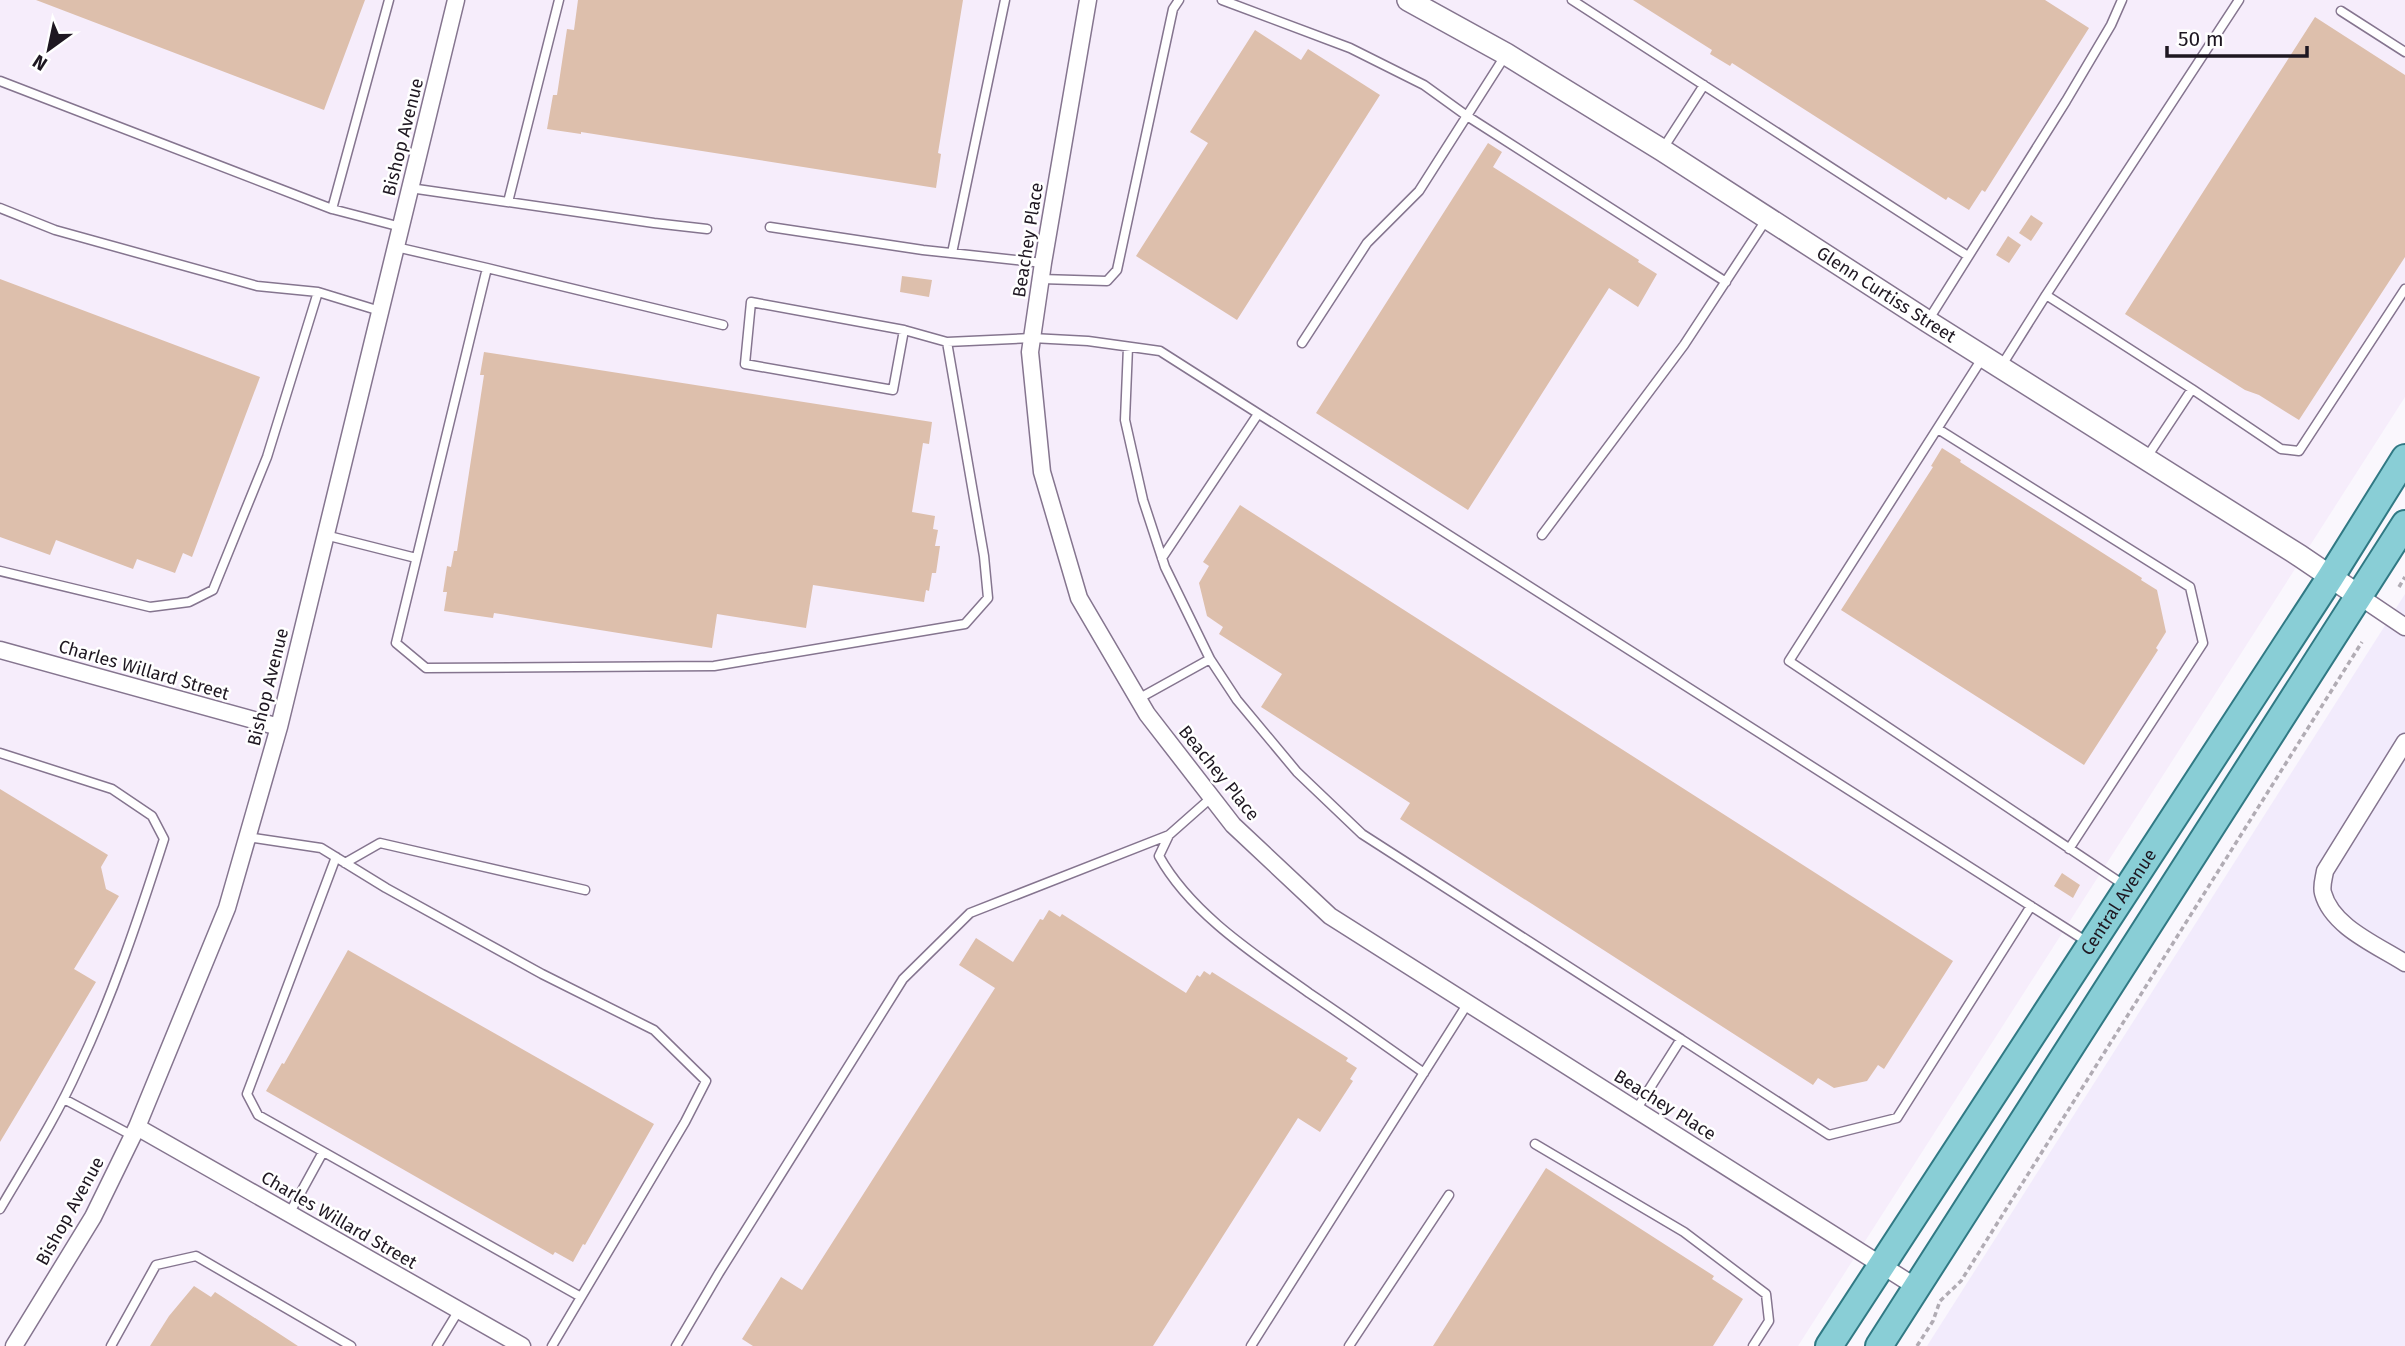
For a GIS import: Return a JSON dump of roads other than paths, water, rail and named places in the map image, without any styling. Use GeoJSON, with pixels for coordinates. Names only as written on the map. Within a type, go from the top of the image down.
{"type":"FeatureCollection","features":[{"type":"Feature","properties":{"kind":"main road","name":"Central Avenue"},"geometry":{"type":"LineString","coordinates":[[1829,1346],[2330,578],[2405,458]]}},
{"type":"Feature","properties":{"kind":"main road"},"geometry":{"type":"LineString","coordinates":[[1879,1346],[2405,524]]}},
{"type":"Feature","properties":{"kind":"main road"},"geometry":{"type":"LineString","coordinates":[[2090,944],[2122,965]]}},
{"type":"Feature","properties":{"kind":"street","name":"Bishop Avenue"},"geometry":{"type":"LineString","coordinates":[[14,1346],[93,1217],[135,1132],[227,908],[279,727],[456,0]]}},
{"type":"Feature","properties":{"kind":"street","name":"Beachey Place"},"geometry":{"type":"LineString","coordinates":[[1088,0],[1030,352],[1042,472],[1079,598],[1147,713],[1233,825],[1330,916],[1916,1287]]}},
{"type":"Feature","properties":{"kind":"street","name":"Glenn Curtiss Street"},"geometry":{"type":"LineString","coordinates":[[1408,0],[1506,54],[1662,150],[2359,596]]}},
{"type":"Feature","properties":{"kind":"street"},"geometry":{"type":"LineString","coordinates":[[2359,596],[2405,627]]}},
{"type":"Feature","properties":{"kind":"street","name":"Charles Willard Street"},"geometry":{"type":"LineString","coordinates":[[0,650],[279,727]]}},
{"type":"Feature","properties":{"kind":"street"},"geometry":{"type":"LineString","coordinates":[[2405,742],[2325,871],[2322,890],[2330,911],[2352,929],[2405,963]]}},
{"type":"Feature","properties":{"kind":"street","name":"Charles Willard Street"},"geometry":{"type":"LineString","coordinates":[[135,1132],[289,1214],[522,1346]]}},
{"type":"Feature","properties":{"kind":"lane"},"geometry":{"type":"LineString","coordinates":[[332,209],[389,0]]}},
{"type":"Feature","properties":{"kind":"lane"},"geometry":{"type":"LineString","coordinates":[[508,202],[559,0]]}},
{"type":"Feature","properties":{"kind":"lane"},"geometry":{"type":"LineString","coordinates":[[952,253],[1005,0]]}},
{"type":"Feature","properties":{"kind":"lane"},"geometry":{"type":"LineString","coordinates":[[771,227],[952,253],[1107,281],[1117,270],[1173,9],[1179,0]]}},
{"type":"Feature","properties":{"kind":"lane"},"geometry":{"type":"LineString","coordinates":[[1222,0],[1350,48],[1424,85],[1467,116],[1726,282]]}},
{"type":"Feature","properties":{"kind":"lane"},"geometry":{"type":"LineString","coordinates":[[1572,0],[1968,256]]}},
{"type":"Feature","properties":{"kind":"lane"},"geometry":{"type":"LineString","coordinates":[[1927,321],[2066,101],[2111,25],[2122,0]]}},
{"type":"Feature","properties":{"kind":"lane"},"geometry":{"type":"LineString","coordinates":[[2127,887],[1789,661],[1938,429],[2046,295],[2238,0]]}},
{"type":"Feature","properties":{"kind":"lane"},"geometry":{"type":"LineString","coordinates":[[2341,11],[2405,52]]}},
{"type":"Feature","properties":{"kind":"lane"},"geometry":{"type":"LineString","coordinates":[[1303,343],[1367,243],[1419,191],[1506,54]]}},
{"type":"Feature","properties":{"kind":"lane"},"geometry":{"type":"LineString","coordinates":[[0,81],[332,209],[401,227]]}},
{"type":"Feature","properties":{"kind":"lane"},"geometry":{"type":"LineString","coordinates":[[1662,150],[1704,85]]}},
{"type":"Feature","properties":{"kind":"lane"},"geometry":{"type":"LineString","coordinates":[[410,188],[707,229]]}},
{"type":"Feature","properties":{"kind":"lane"},"geometry":{"type":"LineString","coordinates":[[0,208],[55,230],[257,285],[318,292],[380,311]]}},
{"type":"Feature","properties":{"kind":"lane"},"geometry":{"type":"LineString","coordinates":[[1542,535],[1684,345],[1768,218]]}},
{"type":"Feature","properties":{"kind":"lane"},"geometry":{"type":"LineString","coordinates":[[396,247],[723,325]]}},
{"type":"Feature","properties":{"kind":"lane"},"geometry":{"type":"LineString","coordinates":[[487,268],[396,643],[425,668],[715,666],[965,624],[988,598],[984,556],[947,342]]}},
{"type":"Feature","properties":{"kind":"lane"},"geometry":{"type":"LineString","coordinates":[[2046,295],[2281,449],[2299,451],[2405,289]]}},
{"type":"Feature","properties":{"kind":"lane"},"geometry":{"type":"LineString","coordinates":[[0,571],[149,607],[188,602],[213,590],[267,457],[318,292]]}},
{"type":"Feature","properties":{"kind":"lane"},"geometry":{"type":"LineString","coordinates":[[904,330],[893,390],[746,364],[751,302],[904,330],[947,342],[1032,338],[1088,341],[1160,351],[2090,944]]}},
{"type":"Feature","properties":{"kind":"lane"},"geometry":{"type":"LineString","coordinates":[[1128,346],[1125,420],[1143,500],[1162,558],[1210,659],[1237,700],[1297,772],[1362,834],[1829,1135],[1897,1118],[2031,906]]}},
{"type":"Feature","properties":{"kind":"lane"},"geometry":{"type":"LineString","coordinates":[[2146,460],[2192,389]]}},
{"type":"Feature","properties":{"kind":"lane"},"geometry":{"type":"LineString","coordinates":[[1162,558],[1258,414]]}},
{"type":"Feature","properties":{"kind":"lane"},"geometry":{"type":"LineString","coordinates":[[1938,429],[2190,587],[2203,643],[2069,849]]}},
{"type":"Feature","properties":{"kind":"lane"},"geometry":{"type":"LineString","coordinates":[[326,535],[416,558]]}},
{"type":"Feature","properties":{"kind":"lane"},"geometry":{"type":"LineString","coordinates":[[1138,699],[1210,659]]}},
{"type":"Feature","properties":{"kind":"lane"},"geometry":{"type":"LineString","coordinates":[[0,753],[112,789],[152,816],[164,839],[129,947],[79,1069],[0,1209]]}},
{"type":"Feature","properties":{"kind":"lane"},"geometry":{"type":"LineString","coordinates":[[676,1346],[903,979],[918,963],[970,913],[1169,835],[1212,797]]}},
{"type":"Feature","properties":{"kind":"lane"},"geometry":{"type":"LineString","coordinates":[[1169,835],[1159,856],[1170,876],[1199,906],[1247,949],[1424,1073]]}},
{"type":"Feature","properties":{"kind":"lane"},"geometry":{"type":"LineString","coordinates":[[247,837],[321,848],[386,888],[542,974],[654,1030],[706,1081],[685,1122],[552,1346]]}},
{"type":"Feature","properties":{"kind":"lane"},"geometry":{"type":"LineString","coordinates":[[345,863],[380,843],[585,891]]}},
{"type":"Feature","properties":{"kind":"lane"},"geometry":{"type":"LineString","coordinates":[[336,857],[247,1094],[258,1115],[581,1297]]}},
{"type":"Feature","properties":{"kind":"lane"},"geometry":{"type":"LineString","coordinates":[[1251,1346],[1468,1003]]}},
{"type":"Feature","properties":{"kind":"lane"},"geometry":{"type":"LineString","coordinates":[[1636,1110],[1681,1039]]}},
{"type":"Feature","properties":{"kind":"lane"},"geometry":{"type":"LineString","coordinates":[[64,1099],[135,1132]]}},
{"type":"Feature","properties":{"kind":"lane"},"geometry":{"type":"LineString","coordinates":[[1535,1144],[1684,1232],[1766,1294],[1769,1321],[1753,1346]]}},
{"type":"Feature","properties":{"kind":"lane"},"geometry":{"type":"LineString","coordinates":[[289,1214],[323,1152]]}},
{"type":"Feature","properties":{"kind":"lane"},"geometry":{"type":"LineString","coordinates":[[1349,1346],[1449,1195]]}},
{"type":"Feature","properties":{"kind":"lane"},"geometry":{"type":"LineString","coordinates":[[111,1346],[156,1265],[196,1256],[351,1346]]}},
{"type":"Feature","properties":{"kind":"lane"},"geometry":{"type":"LineString","coordinates":[[437,1346],[458,1310]]}}]}
